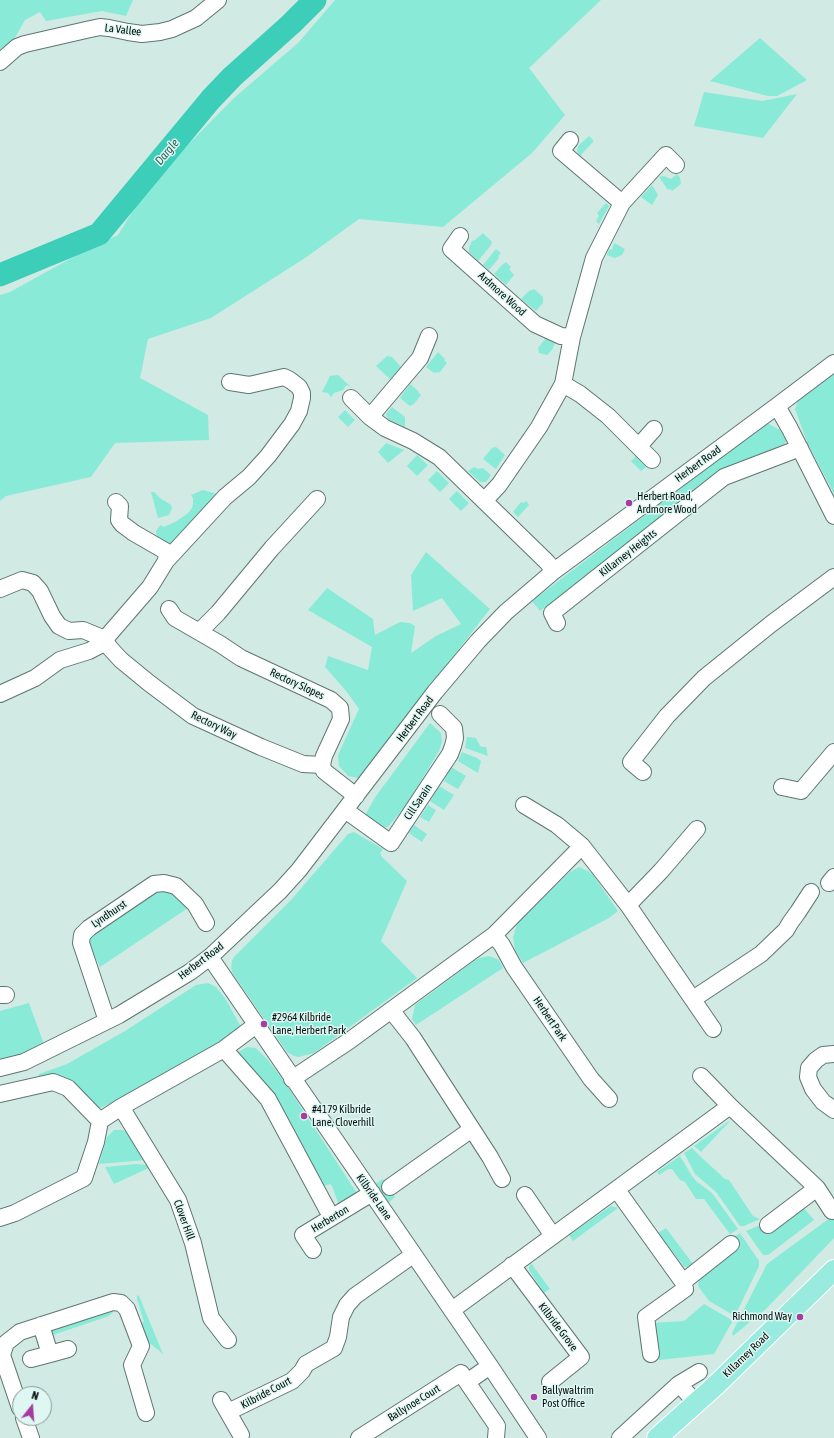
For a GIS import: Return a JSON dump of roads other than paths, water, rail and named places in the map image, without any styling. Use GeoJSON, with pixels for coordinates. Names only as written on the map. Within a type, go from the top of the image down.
{"type":"FeatureCollection","features":[{"type":"Feature","properties":{"kind":"main road","name":"Killarney Road"},"geometry":{"type":"LineString","coordinates":[[657,1438],[696,1403],[834,1270]]}},
{"type":"Feature","properties":{"kind":"street","name":"La Vallee"},"geometry":{"type":"LineString","coordinates":[[0,62],[17,47],[100,27],[135,33],[160,32],[184,25],[196,18],[218,0]]}},
{"type":"Feature","properties":{"kind":"street"},"geometry":{"type":"LineString","coordinates":[[570,140],[561,151],[622,203]]}},
{"type":"Feature","properties":{"kind":"street"},"geometry":{"type":"LineString","coordinates":[[484,501],[499,485],[539,427],[563,384],[572,337],[594,258],[622,203],[666,155],[676,164]]}},
{"type":"Feature","properties":{"kind":"street","name":"Ardmore Wood"},"geometry":{"type":"LineString","coordinates":[[460,236],[451,249],[535,324],[561,336],[572,337]]}},
{"type":"Feature","properties":{"kind":"street"},"geometry":{"type":"LineString","coordinates":[[370,417],[420,358],[429,336]]}},
{"type":"Feature","properties":{"kind":"street","name":"Herbert Road"},"geometry":{"type":"LineString","coordinates":[[0,1068],[24,1062],[119,1015],[190,972],[210,957],[280,891],[299,870],[435,692],[502,616],[554,571],[834,363]]}},
{"type":"Feature","properties":{"kind":"street"},"geometry":{"type":"LineString","coordinates":[[0,694],[35,678],[60,660],[88,651],[106,641],[150,587],[166,561],[225,497],[249,476],[268,456],[292,424],[299,411],[302,398],[302,393],[296,384],[284,377],[250,385],[230,382]]}},
{"type":"Feature","properties":{"kind":"street"},"geometry":{"type":"LineString","coordinates":[[563,384],[580,394],[608,416],[652,460]]}},
{"type":"Feature","properties":{"kind":"street"},"geometry":{"type":"LineString","coordinates":[[351,398],[370,417],[385,428],[413,441],[438,456],[547,562],[554,571]]}},
{"type":"Feature","properties":{"kind":"street"},"geometry":{"type":"LineString","coordinates":[[777,406],[834,516]]}},
{"type":"Feature","properties":{"kind":"street"},"geometry":{"type":"LineString","coordinates":[[639,446],[654,429]]}},
{"type":"Feature","properties":{"kind":"street","name":"Killarney Heights"},"geometry":{"type":"LineString","coordinates":[[557,623],[552,613],[724,477],[800,448]]}},
{"type":"Feature","properties":{"kind":"street"},"geometry":{"type":"LineString","coordinates":[[199,632],[218,613],[272,548],[317,499]]}},
{"type":"Feature","properties":{"kind":"street"},"geometry":{"type":"LineString","coordinates":[[116,502],[120,506],[119,520],[122,524],[134,533],[167,552],[166,561]]}},
{"type":"Feature","properties":{"kind":"street"},"geometry":{"type":"LineString","coordinates":[[643,772],[631,762],[667,716],[698,684],[771,624],[834,577]]}},
{"type":"Feature","properties":{"kind":"street","name":"Rectory Way"},"geometry":{"type":"LineString","coordinates":[[0,589],[22,580],[33,583],[40,592],[52,616],[59,626],[69,632],[83,630],[106,641],[109,647],[121,660],[148,683],[193,716],[261,747],[303,764],[322,764]]}},
{"type":"Feature","properties":{"kind":"street","name":"Rectory Slopes"},"geometry":{"type":"LineString","coordinates":[[169,609],[175,618],[241,658],[331,700],[340,708],[341,720],[324,756],[322,764]]}},
{"type":"Feature","properties":{"kind":"street","name":"Cill Sarain"},"geometry":{"type":"LineString","coordinates":[[345,810],[391,843],[452,750],[455,738],[454,728],[440,714]]}},
{"type":"Feature","properties":{"kind":"street"},"geometry":{"type":"LineString","coordinates":[[782,786],[801,790],[834,752]]}},
{"type":"Feature","properties":{"kind":"street"},"geometry":{"type":"LineString","coordinates":[[322,764],[324,771],[356,796]]}},
{"type":"Feature","properties":{"kind":"street"},"geometry":{"type":"LineString","coordinates":[[524,805],[557,825],[582,846],[628,905],[713,1029]]}},
{"type":"Feature","properties":{"kind":"street"},"geometry":{"type":"LineString","coordinates":[[628,905],[697,829]]}},
{"type":"Feature","properties":{"kind":"street"},"geometry":{"type":"LineString","coordinates":[[292,1079],[349,1041],[494,935],[582,846]]}},
{"type":"Feature","properties":{"kind":"street","name":"Lyndhurst"},"geometry":{"type":"LineString","coordinates":[[107,1021],[81,943],[82,935],[88,928],[154,884],[164,883],[176,886],[195,904],[206,923]]}},
{"type":"Feature","properties":{"kind":"street"},"geometry":{"type":"LineString","coordinates":[[693,999],[761,954],[786,930],[811,892]]}},
{"type":"Feature","properties":{"kind":"street","name":"Herbert Park"},"geometry":{"type":"LineString","coordinates":[[494,935],[502,945],[514,967],[591,1079],[609,1099]]}},
{"type":"Feature","properties":{"kind":"street","name":"Kilbride Lane"},"geometry":{"type":"LineString","coordinates":[[210,957],[538,1438]]}},
{"type":"Feature","properties":{"kind":"street"},"geometry":{"type":"LineString","coordinates":[[391,1010],[413,1038],[502,1179]]}},
{"type":"Feature","properties":{"kind":"street"},"geometry":{"type":"LineString","coordinates":[[0,1218],[15,1213],[84,1178],[96,1142],[100,1121],[121,1107],[224,1049],[256,1025]]}},
{"type":"Feature","properties":{"kind":"street"},"geometry":{"type":"LineString","coordinates":[[224,1049],[268,1099],[328,1211]]}},
{"type":"Feature","properties":{"kind":"street"},"geometry":{"type":"LineString","coordinates":[[834,1054],[823,1055],[816,1060],[810,1068],[808,1077],[813,1089],[823,1102],[834,1110]]}},
{"type":"Feature","properties":{"kind":"street"},"geometry":{"type":"LineString","coordinates":[[701,1076],[730,1106],[817,1188],[832,1211]]}},
{"type":"Feature","properties":{"kind":"street"},"geometry":{"type":"LineString","coordinates":[[0,1094],[53,1082],[68,1088],[100,1121]]}},
{"type":"Feature","properties":{"kind":"street"},"geometry":{"type":"LineString","coordinates":[[452,1310],[730,1106]]}},
{"type":"Feature","properties":{"kind":"street","name":"Clover Hill"},"geometry":{"type":"LineString","coordinates":[[121,1107],[178,1200],[193,1243],[211,1318],[228,1340]]}},
{"type":"Feature","properties":{"kind":"street"},"geometry":{"type":"LineString","coordinates":[[390,1187],[472,1130]]}},
{"type":"Feature","properties":{"kind":"street"},"geometry":{"type":"LineString","coordinates":[[768,1225],[817,1188]]}},
{"type":"Feature","properties":{"kind":"street"},"geometry":{"type":"LineString","coordinates":[[616,1190],[683,1282],[685,1289],[646,1317],[651,1354]]}},
{"type":"Feature","properties":{"kind":"street","name":"Herberton"},"geometry":{"type":"LineString","coordinates":[[312,1250],[304,1235],[372,1193]]}},
{"type":"Feature","properties":{"kind":"street"},"geometry":{"type":"LineString","coordinates":[[526,1195],[552,1236]]}},
{"type":"Feature","properties":{"kind":"street"},"geometry":{"type":"LineString","coordinates":[[683,1282],[731,1244]]}},
{"type":"Feature","properties":{"kind":"street","name":"Kilbride Court"},"geometry":{"type":"LineString","coordinates":[[240,1435],[224,1406],[292,1381],[302,1371],[306,1364],[334,1348],[346,1305],[355,1296],[414,1255]]}},
{"type":"Feature","properties":{"kind":"street","name":"Kilbride Grove"},"geometry":{"type":"LineString","coordinates":[[512,1265],[581,1357],[550,1382]]}},
{"type":"Feature","properties":{"kind":"street"},"geometry":{"type":"LineString","coordinates":[[12,1386],[1,1356],[6,1343],[20,1332],[113,1302],[121,1303],[127,1309],[141,1346],[132,1365],[146,1413]]}},
{"type":"Feature","properties":{"kind":"street"},"geometry":{"type":"LineString","coordinates":[[41,1325],[50,1354]]}},
{"type":"Feature","properties":{"kind":"street"},"geometry":{"type":"LineString","coordinates":[[31,1359],[68,1349]]}},
{"type":"Feature","properties":{"kind":"street"},"geometry":{"type":"LineString","coordinates":[[490,1366],[467,1382],[497,1426],[496,1438]]}},
{"type":"Feature","properties":{"kind":"street"},"geometry":{"type":"LineString","coordinates":[[620,1438],[679,1384],[699,1372]]}},
{"type":"Feature","properties":{"kind":"street","name":"Ballynoe Court"},"geometry":{"type":"LineString","coordinates":[[359,1438],[461,1373],[467,1382]]}},
{"type":"Feature","properties":{"kind":"street"},"geometry":{"type":"LineString","coordinates":[[679,1384],[696,1403]]}},
{"type":"Feature","properties":{"kind":"street"},"geometry":{"type":"LineString","coordinates":[[27,1426],[31,1438]]}},
{"type":"Feature","properties":{"kind":"waterway","name":"Dargle"},"geometry":{"type":"LineString","coordinates":[[0,275],[99,234],[211,99],[232,77],[291,24],[315,0]]}},
{"type":"Feature","properties":{"kind":"place","name":"Herbert Road, Ardmore Wood"},"geometry":{"type":"Point","coordinates":[629,503]}},
{"type":"Feature","properties":{"kind":"place","name":"#2964 Kilbride Lane, Herbert Park"},"geometry":{"type":"Point","coordinates":[264,1024]}},
{"type":"Feature","properties":{"kind":"place","name":"#4179 Kilbride Lane, Cloverhill"},"geometry":{"type":"Point","coordinates":[304,1116]}},
{"type":"Feature","properties":{"kind":"place","name":"Richmond Way"},"geometry":{"type":"Point","coordinates":[800,1317]}},
{"type":"Feature","properties":{"kind":"place","name":"Ballywaltrim Post Office"},"geometry":{"type":"Point","coordinates":[534,1397]}}]}
